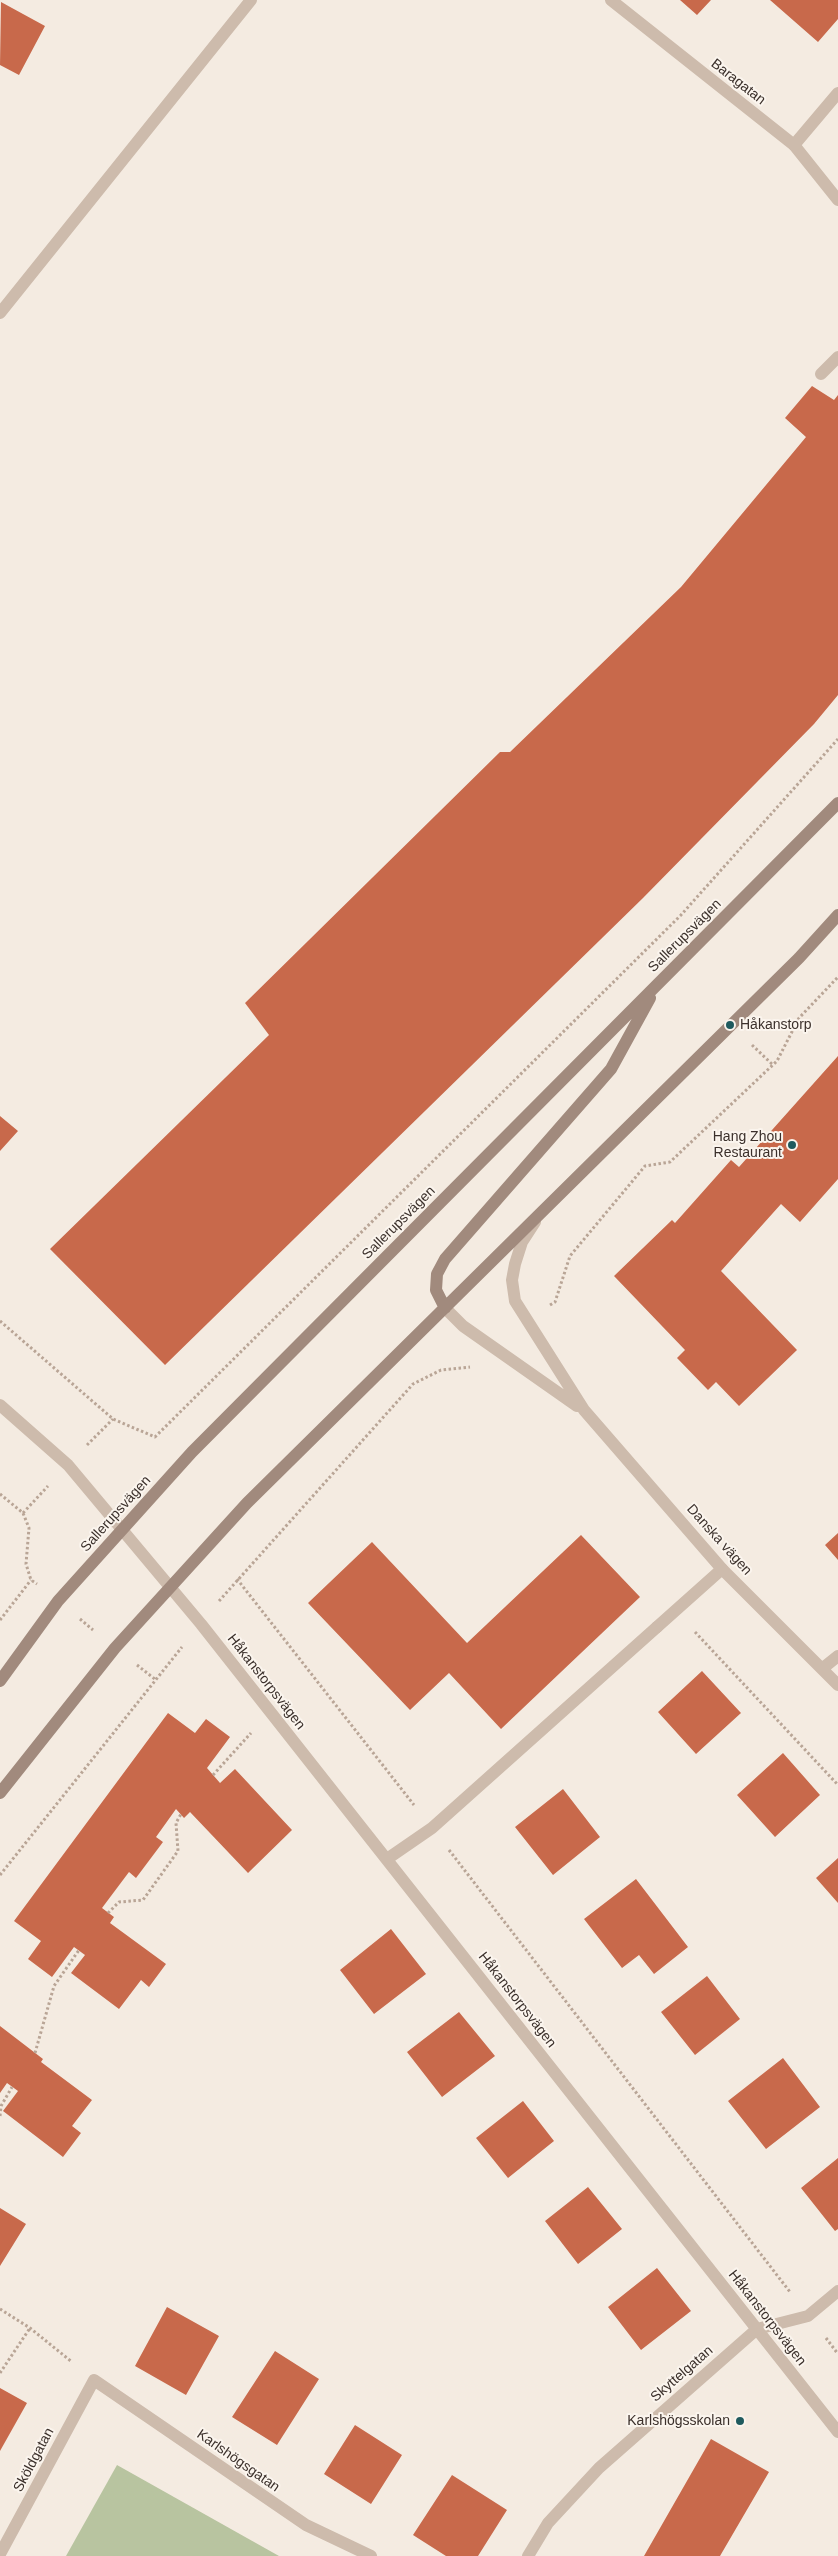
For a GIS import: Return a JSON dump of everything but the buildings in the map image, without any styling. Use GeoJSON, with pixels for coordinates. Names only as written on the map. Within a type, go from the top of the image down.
{"type":"FeatureCollection","features":[{"type":"Feature","properties":{"kind":"main road","name":"Sallerupsvägen"},"geometry":{"type":"LineString","coordinates":[[0,1681],[58,1601],[192,1452],[838,803]]}},
{"type":"Feature","properties":{"kind":"main road"},"geometry":{"type":"LineString","coordinates":[[0,1793],[115,1648],[247,1504],[798,958],[838,915]]}},
{"type":"Feature","properties":{"kind":"main road"},"geometry":{"type":"LineString","coordinates":[[445,1308],[436,1290],[437,1274],[445,1258],[611,1068],[658,985]]}},
{"type":"Feature","properties":{"kind":"street"},"geometry":{"type":"LineString","coordinates":[[0,313],[251,0]]}},
{"type":"Feature","properties":{"kind":"street","name":"Baragatan"},"geometry":{"type":"LineString","coordinates":[[611,0],[794,145],[838,200]]}},
{"type":"Feature","properties":{"kind":"street"},"geometry":{"type":"LineString","coordinates":[[794,145],[838,93]]}},
{"type":"Feature","properties":{"kind":"street"},"geometry":{"type":"LineString","coordinates":[[821,374],[838,357]]}},
{"type":"Feature","properties":{"kind":"street","name":"Danska vägen"},"geometry":{"type":"LineString","coordinates":[[542,1212],[522,1242],[512,1280],[515,1301],[526,1322],[584,1410],[722,1569],[838,1685]]}},
{"type":"Feature","properties":{"kind":"street","name":"Danska vägen"},"geometry":{"type":"LineString","coordinates":[[445,1308],[463,1326],[584,1410]]}},
{"type":"Feature","properties":{"kind":"street","name":"Håkanstorpsvägen"},"geometry":{"type":"LineString","coordinates":[[0,1405],[68,1465],[201,1624],[838,2432]]}},
{"type":"Feature","properties":{"kind":"street"},"geometry":{"type":"LineString","coordinates":[[387,1859],[432,1828],[722,1569]]}},
{"type":"Feature","properties":{"kind":"street"},"geometry":{"type":"LineString","coordinates":[[823,1668],[838,1656]]}},
{"type":"Feature","properties":{"kind":"street","name":"Skyttelgatan"},"geometry":{"type":"LineString","coordinates":[[528,2556],[548,2523],[599,2468],[757,2329],[808,2316],[838,2291]]}},
{"type":"Feature","properties":{"kind":"street","name":"Sköldgatan"},"geometry":{"type":"LineString","coordinates":[[0,2554],[94,2380]]}},
{"type":"Feature","properties":{"kind":"street","name":"Karlshögsgatan"},"geometry":{"type":"LineString","coordinates":[[94,2380],[306,2525],[371,2556]]}},
{"type":"Feature","properties":{"kind":"path"},"geometry":{"type":"LineString","coordinates":[[0,1321],[113,1419],[155,1437],[681,915],[838,739]]}},
{"type":"Feature","properties":{"kind":"path"},"geometry":{"type":"LineString","coordinates":[[526,1322],[555,1302],[570,1256],[645,1166],[670,1162],[773,1065],[799,1018],[838,977]]}},
{"type":"Feature","properties":{"kind":"path"},"geometry":{"type":"LineString","coordinates":[[750,1043],[773,1065]]}},
{"type":"Feature","properties":{"kind":"path"},"geometry":{"type":"LineString","coordinates":[[0,1875],[237,1579],[413,1384],[442,1370],[478,1367],[496,1350]]}},
{"type":"Feature","properties":{"kind":"path"},"geometry":{"type":"LineString","coordinates":[[237,1579],[432,1828],[838,2354]]}},
{"type":"Feature","properties":{"kind":"path"},"geometry":{"type":"LineString","coordinates":[[0,1620],[31,1580]]}},
{"type":"Feature","properties":{"kind":"path"},"geometry":{"type":"LineString","coordinates":[[675,1611],[838,1785]]}},
{"type":"Feature","properties":{"kind":"path"},"geometry":{"type":"LineString","coordinates":[[213,1775],[270,1711]]}},
{"type":"Feature","properties":{"kind":"path"},"geometry":{"type":"LineString","coordinates":[[108,1912],[119,1902],[143,1900],[178,1851],[176,1823],[180,1814]]}},
{"type":"Feature","properties":{"kind":"path"},"geometry":{"type":"LineString","coordinates":[[35,2053],[54,1986],[79,1950]]}},
{"type":"Feature","properties":{"kind":"path"},"geometry":{"type":"LineString","coordinates":[[0,2116],[1,2106],[12,2087]]}},
{"type":"Feature","properties":{"kind":"path"},"geometry":{"type":"LineString","coordinates":[[0,2309],[30,2328],[94,2380]]}},
{"type":"Feature","properties":{"kind":"path"},"geometry":{"type":"LineString","coordinates":[[0,2373],[30,2328]]}},
{"type":"Feature","properties":{"kind":"green space"},"geometry":{"type":"Polygon","coordinates":[[[117,2465],[279,2556],[66,2556],[117,2465]]]}},
{"type":"Feature","properties":{"kind":"place","name":"Håkanstorp"},"geometry":{"type":"Point","coordinates":[730,1025]}},
{"type":"Feature","properties":{"kind":"place","name":"Hang Zhou Restaurant"},"geometry":{"type":"Point","coordinates":[792,1145]}},
{"type":"Feature","properties":{"kind":"place","name":"Karlshögsskolan"},"geometry":{"type":"Point","coordinates":[740,2421]}}]}
